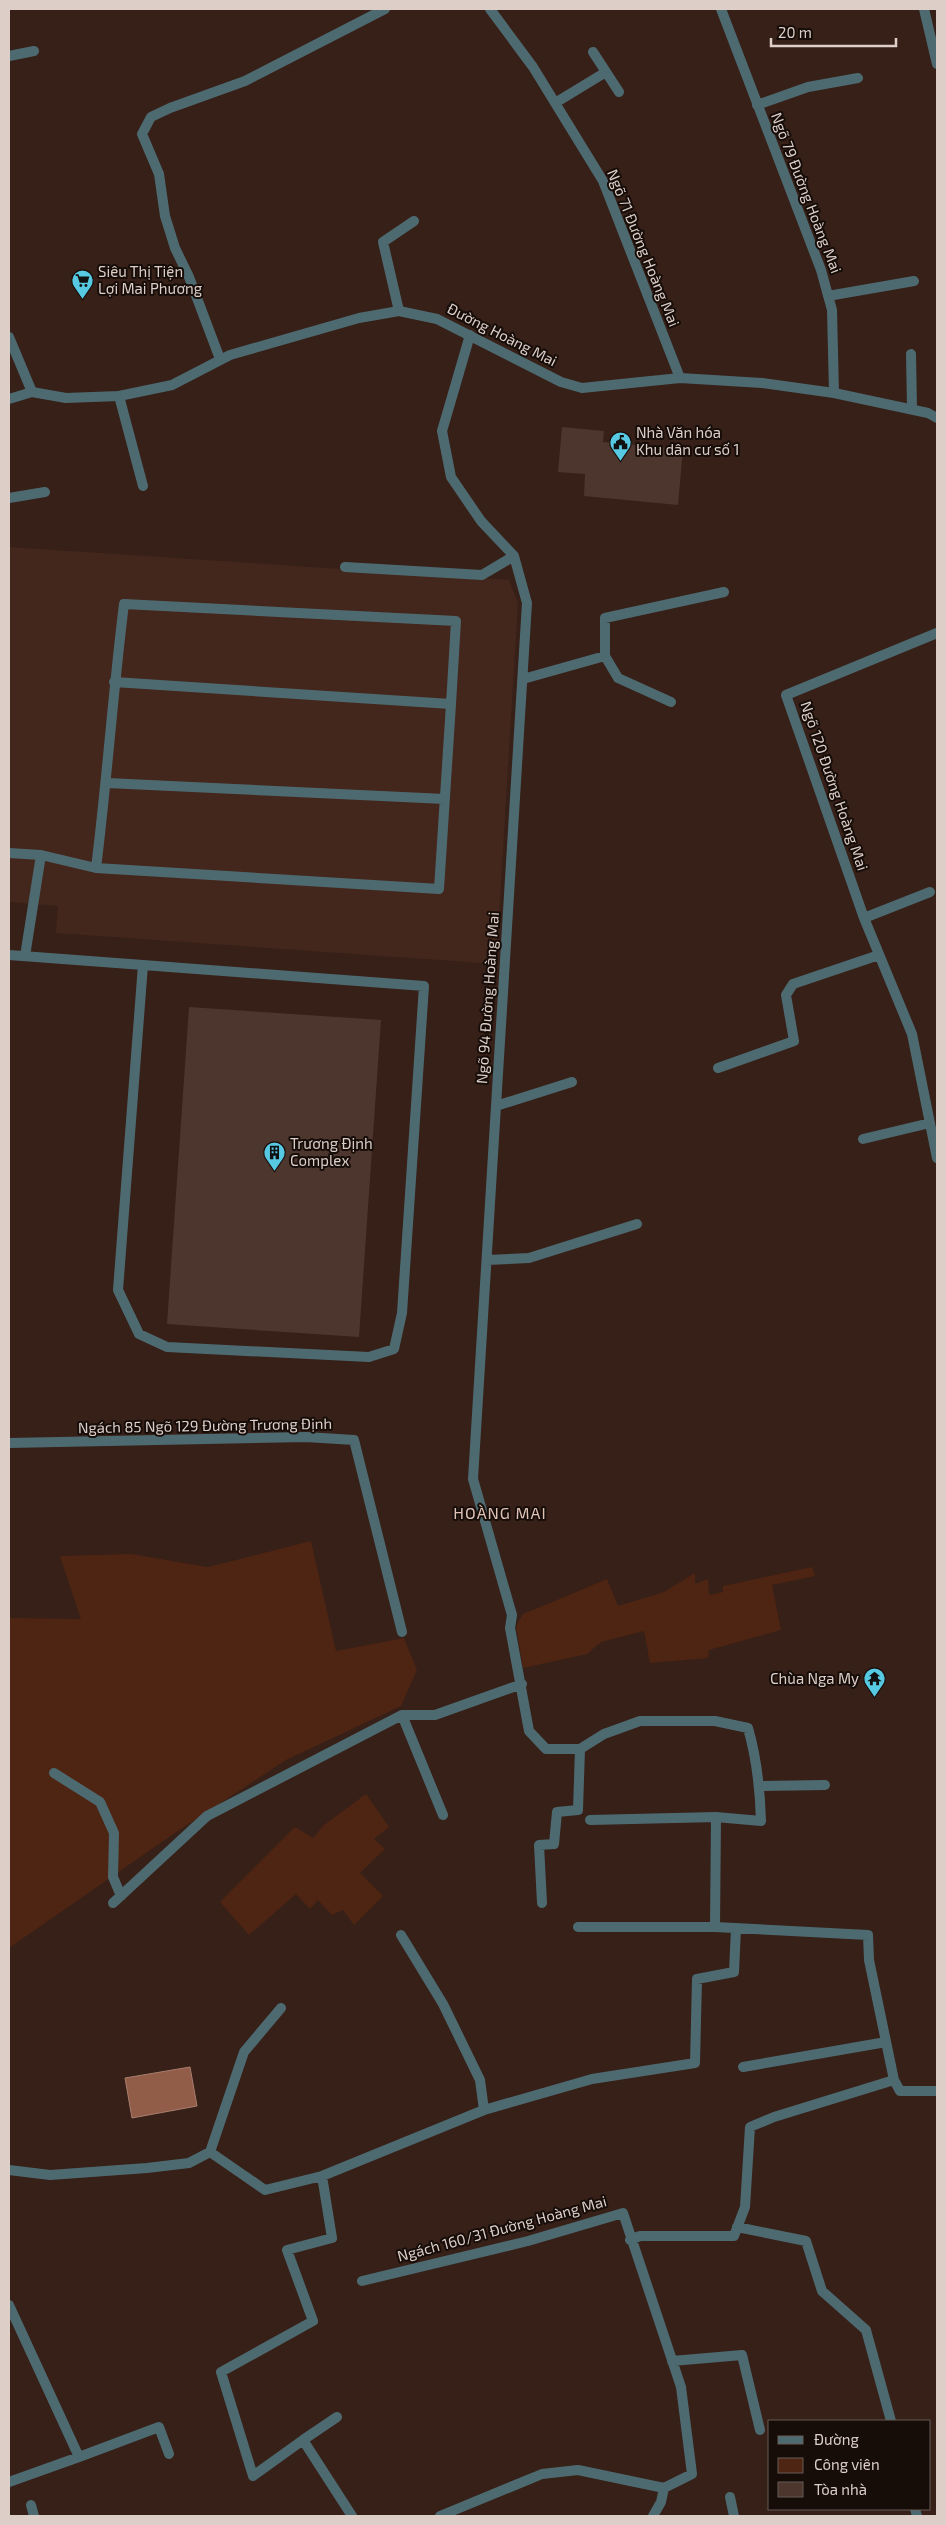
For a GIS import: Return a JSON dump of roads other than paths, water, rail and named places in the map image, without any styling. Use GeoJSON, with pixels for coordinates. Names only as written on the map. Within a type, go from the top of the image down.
{"type":"FeatureCollection","features":[{"type":"Feature","properties":{"kind":"street"},"geometry":{"type":"LineString","coordinates":[[220,359],[189,277],[175,248],[165,216],[158,174],[142,134],[145,125],[151,117],[170,108],[245,81],[385,9]]}},
{"type":"Feature","properties":{"kind":"street","name":"Ngõ 71 Đường Hoàng Mai"},"geometry":{"type":"LineString","coordinates":[[490,9],[533,67],[603,181],[680,378]]}},
{"type":"Feature","properties":{"kind":"street","name":"Ngõ 79 Đường Hoàng Mai"},"geometry":{"type":"LineString","coordinates":[[721,9],[821,270],[832,310],[834,393]]}},
{"type":"Feature","properties":{"kind":"street"},"geometry":{"type":"LineString","coordinates":[[927,9],[937,64]]}},
{"type":"Feature","properties":{"kind":"street"},"geometry":{"type":"LineString","coordinates":[[9,56],[34,51]]}},
{"type":"Feature","properties":{"kind":"street"},"geometry":{"type":"LineString","coordinates":[[593,52],[619,92]]}},
{"type":"Feature","properties":{"kind":"street"},"geometry":{"type":"LineString","coordinates":[[555,103],[606,72]]}},
{"type":"Feature","properties":{"kind":"street"},"geometry":{"type":"LineString","coordinates":[[757,105],[808,87],[858,78]]}},
{"type":"Feature","properties":{"kind":"street"},"geometry":{"type":"LineString","coordinates":[[399,311],[383,242],[414,221]]}},
{"type":"Feature","properties":{"kind":"street"},"geometry":{"type":"LineString","coordinates":[[828,296],[914,281]]}},
{"type":"Feature","properties":{"kind":"street","name":"Đường Hoàng Mai"},"geometry":{"type":"LineString","coordinates":[[32,392],[66,398],[119,396],[172,386],[220,359],[359,318],[399,311],[437,319],[561,382],[582,388],[680,378],[762,383],[834,393],[928,412],[937,418]]}},
{"type":"Feature","properties":{"kind":"street","name":"Ngõ 94 Đường Hoàng Mai"},"geometry":{"type":"LineString","coordinates":[[470,335],[442,432],[450,477],[481,521],[514,556],[527,603],[473,1480],[512,1615],[510,1628],[522,1684],[529,1731],[546,1749],[580,1749]]}},
{"type":"Feature","properties":{"kind":"street"},"geometry":{"type":"LineString","coordinates":[[9,337],[32,392],[9,399]]}},
{"type":"Feature","properties":{"kind":"street"},"geometry":{"type":"LineString","coordinates":[[911,354],[912,409]]}},
{"type":"Feature","properties":{"kind":"street"},"geometry":{"type":"LineString","coordinates":[[119,396],[143,486]]}},
{"type":"Feature","properties":{"kind":"street"},"geometry":{"type":"LineString","coordinates":[[9,498],[45,492]]}},
{"type":"Feature","properties":{"kind":"street"},"geometry":{"type":"LineString","coordinates":[[346,567],[482,575],[514,556]]}},
{"type":"Feature","properties":{"kind":"street"},"geometry":{"type":"LineString","coordinates":[[671,702],[618,678],[605,656],[605,618],[724,592]]}},
{"type":"Feature","properties":{"kind":"street"},"geometry":{"type":"LineString","coordinates":[[9,853],[41,855],[96,868],[439,889],[456,621],[124,604],[114,682],[107,783],[96,868]]}},
{"type":"Feature","properties":{"kind":"street","name":"Ngõ 120 Đường Hoàng Mai"},"geometry":{"type":"LineString","coordinates":[[937,633],[786,695],[864,918],[912,1034],[937,1158]]}},
{"type":"Feature","properties":{"kind":"street"},"geometry":{"type":"LineString","coordinates":[[523,679],[605,656]]}},
{"type":"Feature","properties":{"kind":"street"},"geometry":{"type":"LineString","coordinates":[[114,682],[451,704]]}},
{"type":"Feature","properties":{"kind":"street"},"geometry":{"type":"LineString","coordinates":[[107,783],[445,799]]}},
{"type":"Feature","properties":{"kind":"street"},"geometry":{"type":"LineString","coordinates":[[25,956],[41,855]]}},
{"type":"Feature","properties":{"kind":"street"},"geometry":{"type":"LineString","coordinates":[[864,918],[930,892]]}},
{"type":"Feature","properties":{"kind":"street"},"geometry":{"type":"LineString","coordinates":[[9,955],[25,956],[424,986],[402,1313],[394,1349],[369,1357],[167,1347],[140,1334],[118,1290],[143,965]]}},
{"type":"Feature","properties":{"kind":"street"},"geometry":{"type":"LineString","coordinates":[[718,1068],[794,1041],[786,995],[793,984],[879,955]]}},
{"type":"Feature","properties":{"kind":"street"},"geometry":{"type":"LineString","coordinates":[[496,1106],[572,1082]]}},
{"type":"Feature","properties":{"kind":"street"},"geometry":{"type":"LineString","coordinates":[[863,1139],[930,1123]]}},
{"type":"Feature","properties":{"kind":"street"},"geometry":{"type":"LineString","coordinates":[[487,1260],[529,1258],[637,1224]]}},
{"type":"Feature","properties":{"kind":"street","name":"Ngách 85 Ngõ 129 Đường Trương Định"},"geometry":{"type":"LineString","coordinates":[[9,1443],[306,1437],[354,1440],[402,1632]]}},
{"type":"Feature","properties":{"kind":"street"},"geometry":{"type":"LineString","coordinates":[[113,1903],[207,1816],[402,1715],[435,1715],[522,1684]]}},
{"type":"Feature","properties":{"kind":"street"},"geometry":{"type":"LineString","coordinates":[[402,1715],[443,1815]]}},
{"type":"Feature","properties":{"kind":"street"},"geometry":{"type":"LineString","coordinates":[[542,1903],[538,1845],[554,1844],[557,1812],[578,1810],[580,1749],[604,1734],[640,1721],[715,1720],[748,1728],[755,1751],[760,1786],[761,1820],[716,1817],[590,1820]]}},
{"type":"Feature","properties":{"kind":"street"},"geometry":{"type":"LineString","coordinates":[[54,1773],[100,1802],[114,1833],[113,1877],[120,1896]]}},
{"type":"Feature","properties":{"kind":"street"},"geometry":{"type":"LineString","coordinates":[[760,1786],[825,1785]]}},
{"type":"Feature","properties":{"kind":"street"},"geometry":{"type":"LineString","coordinates":[[715,1927],[716,1817]]}},
{"type":"Feature","properties":{"kind":"street"},"geometry":{"type":"LineString","coordinates":[[578,1927],[715,1927],[868,1935],[869,1960],[894,2080],[900,2091],[937,2091]]}},
{"type":"Feature","properties":{"kind":"street"},"geometry":{"type":"LineString","coordinates":[[210,2152],[265,2190],[322,2176],[484,2110],[592,2079],[695,2063],[697,1979],[734,1972],[736,1928]]}},
{"type":"Feature","properties":{"kind":"street"},"geometry":{"type":"LineString","coordinates":[[402,1935],[443,2004],[480,2080],[484,2110]]}},
{"type":"Feature","properties":{"kind":"street"},"geometry":{"type":"LineString","coordinates":[[9,2170],[50,2175],[146,2168],[189,2163],[210,2152],[244,2052],[281,2008]]}},
{"type":"Feature","properties":{"kind":"street"},"geometry":{"type":"LineString","coordinates":[[743,2067],[886,2042]]}},
{"type":"Feature","properties":{"kind":"street"},"geometry":{"type":"LineString","coordinates":[[630,2240],[640,2236],[734,2236],[745,2207],[750,2128],[774,2117],[894,2080]]}},
{"type":"Feature","properties":{"kind":"street"},"geometry":{"type":"LineString","coordinates":[[322,2176],[332,2238],[287,2250],[313,2321],[220,2372],[252,2476],[337,2417]]}},
{"type":"Feature","properties":{"kind":"street","name":"Ngách 160/31 Đường Hoàng Mai"},"geometry":{"type":"LineString","coordinates":[[362,2281],[528,2241],[623,2213],[630,2240],[680,2386],[692,2474],[664,2488]]}},
{"type":"Feature","properties":{"kind":"street"},"geometry":{"type":"LineString","coordinates":[[738,2227],[806,2241],[822,2291],[866,2330],[891,2420]]}},
{"type":"Feature","properties":{"kind":"street"},"geometry":{"type":"LineString","coordinates":[[9,2305],[79,2457]]}},
{"type":"Feature","properties":{"kind":"street"},"geometry":{"type":"LineString","coordinates":[[672,2361],[742,2355],[760,2430]]}},
{"type":"Feature","properties":{"kind":"street"},"geometry":{"type":"LineString","coordinates":[[9,2482],[158,2427],[169,2454]]}},
{"type":"Feature","properties":{"kind":"street"},"geometry":{"type":"LineString","coordinates":[[304,2440],[352,2516]]}},
{"type":"Feature","properties":{"kind":"street"},"geometry":{"type":"LineString","coordinates":[[440,2516],[542,2474],[578,2470],[664,2488],[661,2502],[653,2516]]}},
{"type":"Feature","properties":{"kind":"street"},"geometry":{"type":"LineString","coordinates":[[730,2497],[734,2516]]}},
{"type":"Feature","properties":{"kind":"street"},"geometry":{"type":"LineString","coordinates":[[31,2505],[34,2516]]}},
{"type":"Feature","properties":{"kind":"place","name":"Siêu Thị Tiện Lợi Mai Phương"},"geometry":{"type":"Point","coordinates":[82,300]}},
{"type":"Feature","properties":{"kind":"place","name":"Nhà Văn hóa Khu dân cư số 1"},"geometry":{"type":"Point","coordinates":[620,461]}},
{"type":"Feature","properties":{"kind":"place","name":"Trương Định Complex"},"geometry":{"type":"Point","coordinates":[274,1172]}},
{"type":"Feature","properties":{"kind":"place","name":"Chùa Nga My"},"geometry":{"type":"Point","coordinates":[875,1698]}},
{"type":"Feature","properties":{"kind":"district","name":"HOÀNG MAI"},"geometry":{"type":"Point","coordinates":[500,1513]}}]}
